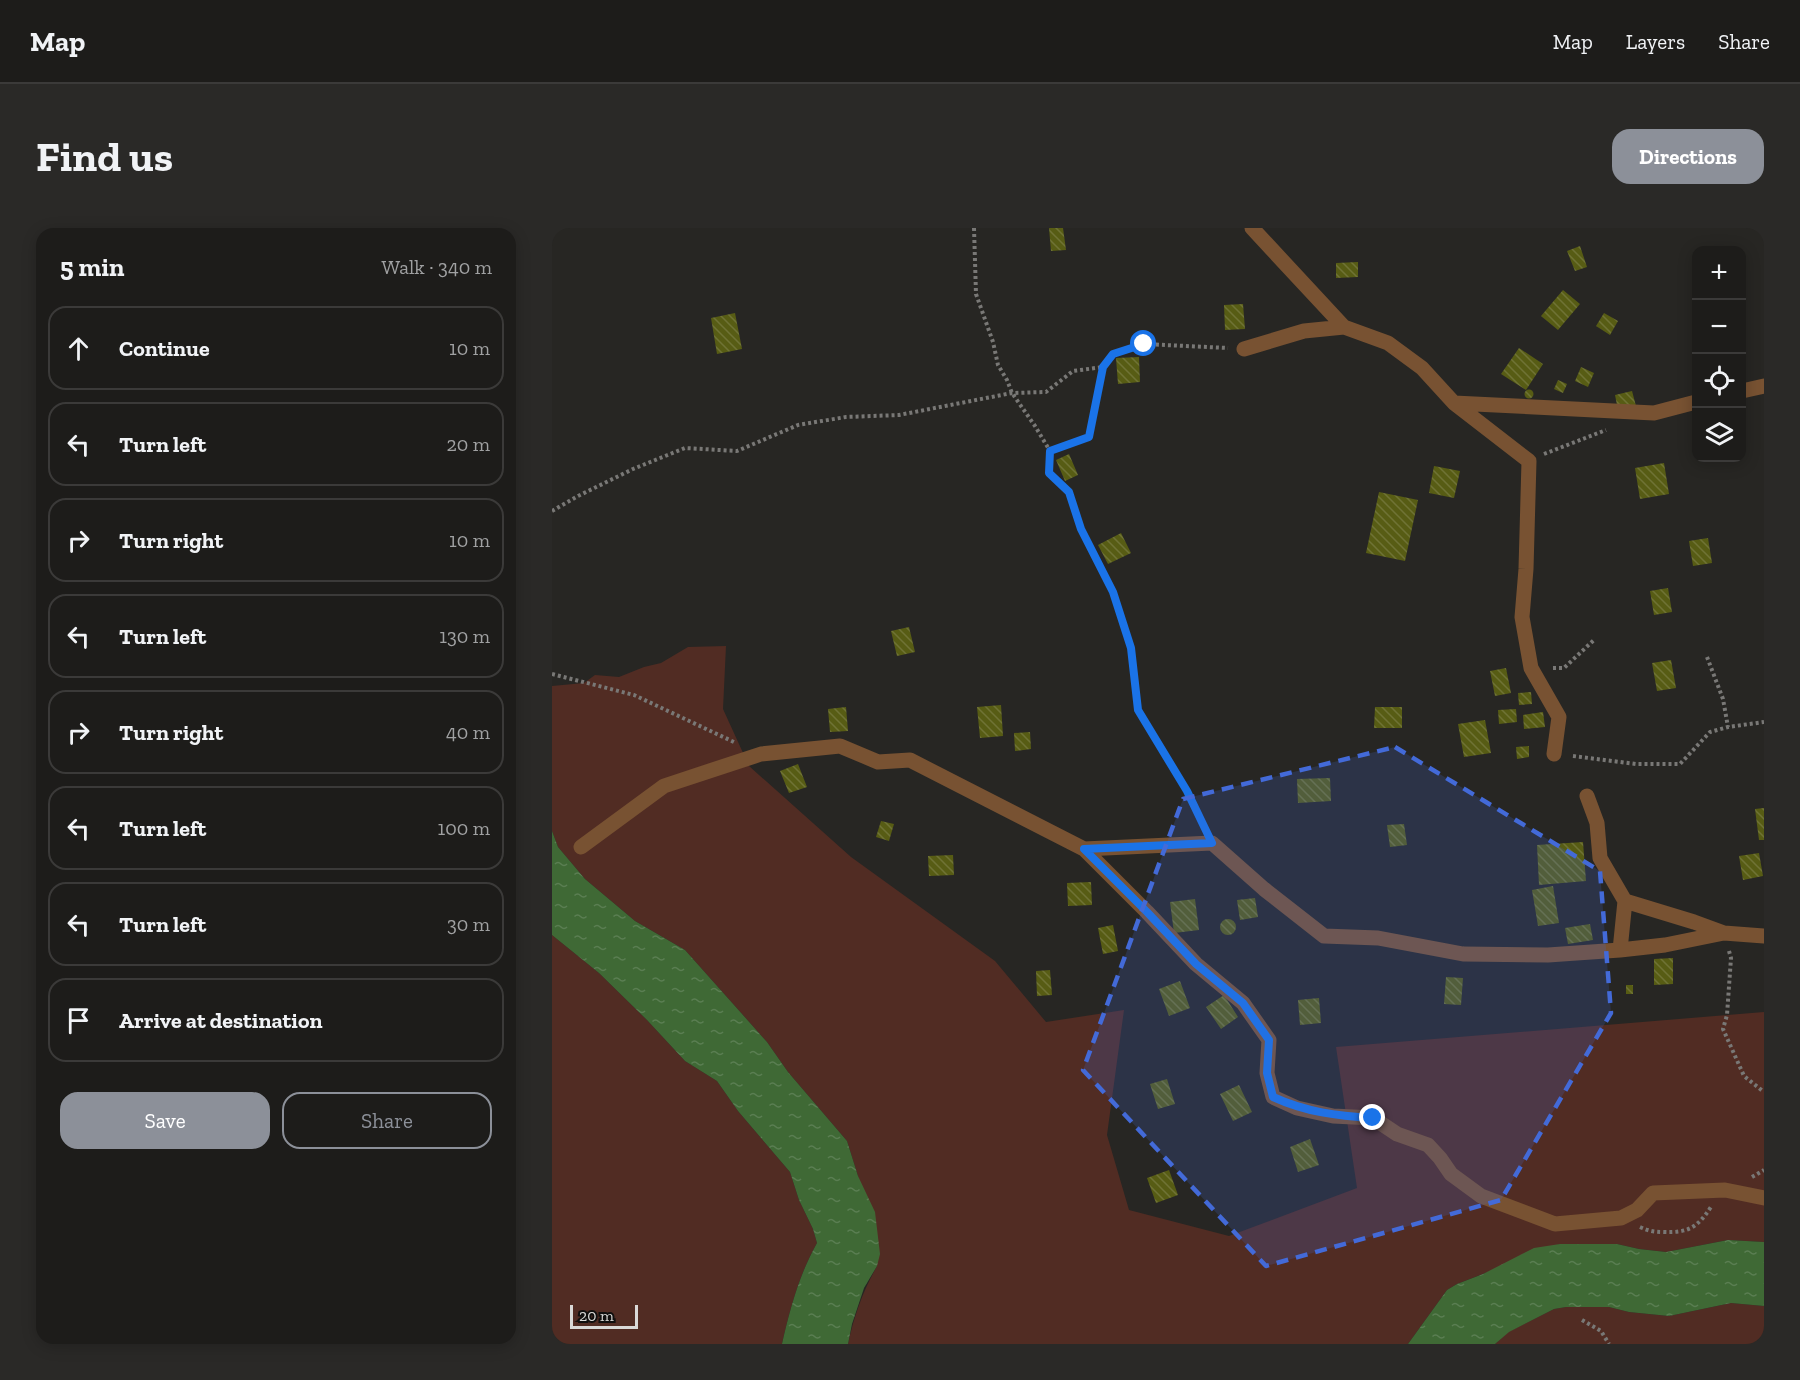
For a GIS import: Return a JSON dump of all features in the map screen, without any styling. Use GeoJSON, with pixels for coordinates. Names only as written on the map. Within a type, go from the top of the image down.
{"type":"FeatureCollection","features":[{"type":"Feature","properties":{"kind":"street"},"geometry":{"type":"LineString","coordinates":[[1252,228],[1344,327]]}},
{"type":"Feature","properties":{"kind":"street"},"geometry":{"type":"LineString","coordinates":[[1244,349],[1304,331],[1344,327],[1388,343],[1422,368],[1454,403],[1529,461],[1526,569],[1522,617],[1531,668],[1559,717],[1554,754]]}},
{"type":"Feature","properties":{"kind":"street"},"geometry":{"type":"LineString","coordinates":[[1746,390],[1764,386]]}},
{"type":"Feature","properties":{"kind":"street"},"geometry":{"type":"LineString","coordinates":[[1454,403],[1654,413],[1692,403]]}},
{"type":"Feature","properties":{"kind":"street"},"geometry":{"type":"LineString","coordinates":[[581,847],[664,786],[761,754],[840,746],[878,762],[910,760],[1084,849],[1196,964],[1243,1003],[1269,1040],[1267,1073],[1273,1097],[1297,1108],[1333,1116],[1373,1118],[1397,1134],[1428,1145],[1451,1174],[1481,1196],[1555,1224],[1621,1218],[1637,1210],[1653,1193],[1725,1190],[1764,1198]]}},
{"type":"Feature","properties":{"kind":"street"},"geometry":{"type":"LineString","coordinates":[[1587,796],[1597,824],[1600,858],[1625,901],[1620,950]]}},
{"type":"Feature","properties":{"kind":"street"},"geometry":{"type":"LineString","coordinates":[[1084,849],[1212,843],[1264,889],[1324,936],[1378,938],[1463,954],[1548,955],[1665,945],[1724,933],[1764,936]]}},
{"type":"Feature","properties":{"kind":"street"},"geometry":{"type":"LineString","coordinates":[[1625,901],[1724,933]]}},
{"type":"Feature","properties":{"kind":"path"},"geometry":{"type":"LineString","coordinates":[[974,228],[976,294],[993,342],[998,365],[1007,380],[1011,393],[1050,451],[1049,473],[1069,492],[1081,529],[1113,592],[1131,648],[1138,710],[1187,791],[1212,843]]}},
{"type":"Feature","properties":{"kind":"path"},"geometry":{"type":"LineString","coordinates":[[1050,451],[1089,437],[1103,367],[1113,354],[1144,344],[1244,349]]}},
{"type":"Feature","properties":{"kind":"path"},"geometry":{"type":"LineString","coordinates":[[552,511],[578,495],[685,448],[737,451],[798,425],[846,417],[899,415],[1011,393],[1046,392],[1073,371],[1103,367]]}},
{"type":"Feature","properties":{"kind":"path"},"geometry":{"type":"LineString","coordinates":[[1529,461],[1610,428]]}},
{"type":"Feature","properties":{"kind":"path"},"geometry":{"type":"LineString","coordinates":[[1531,668],[1564,668],[1595,639]]}},
{"type":"Feature","properties":{"kind":"path"},"geometry":{"type":"LineString","coordinates":[[1707,657],[1723,699],[1728,727]]}},
{"type":"Feature","properties":{"kind":"path"},"geometry":{"type":"LineString","coordinates":[[552,674],[634,695],[761,754]]}},
{"type":"Feature","properties":{"kind":"path"},"geometry":{"type":"LineString","coordinates":[[1554,754],[1636,764],[1680,764],[1710,732],[1764,722]]}},
{"type":"Feature","properties":{"kind":"path"},"geometry":{"type":"LineString","coordinates":[[1724,933],[1731,958],[1727,1015],[1723,1029],[1744,1076],[1764,1092]]}},
{"type":"Feature","properties":{"kind":"path"},"geometry":{"type":"LineString","coordinates":[[1582,1320],[1601,1331],[1609,1344]]}},
{"type":"Feature","properties":{"kind":"highlighted area"},"geometry":{"type":"Polygon","coordinates":[[[1395,747],[1600,871],[1611,1013],[1501,1200],[1266,1266],[1083,1070],[1183,799],[1395,747]]]}},
{"type":"Feature","properties":{"kind":"shaded area"},"geometry":{"type":"Polygon","coordinates":[[[726,646],[723,709],[749,766],[851,857],[995,961],[1046,1022],[1124,1010],[1107,1135],[1129,1210],[1229,1236],[1357,1188],[1336,1047],[1764,1012],[1764,1242],[1728,1240],[1666,1252],[1617,1244],[1560,1244],[1447,1290],[1408,1344],[848,1344],[867,1285],[877,1266],[858,1176],[847,1141],[788,1072],[767,1042],[685,950],[635,921],[585,879],[558,847],[552,831],[552,686],[584,683],[595,675],[619,677],[661,663],[688,647],[726,646]]]}},
{"type":"Feature","properties":{"kind":"shaded area"},"geometry":{"type":"Polygon","coordinates":[[[552,935],[599,973],[685,1061],[717,1081],[738,1111],[790,1172],[817,1243],[796,1292],[782,1344],[552,1344],[552,935]]]}},
{"type":"Feature","properties":{"kind":"shaded area"},"geometry":{"type":"Polygon","coordinates":[[[1731,1303],[1764,1306],[1764,1344],[1495,1344],[1508,1332],[1554,1309],[1609,1307],[1629,1312],[1669,1316],[1731,1303]]]}},
{"type":"Feature","properties":{"kind":"water"},"geometry":{"type":"Polygon","coordinates":[[[552,831],[558,847],[585,879],[635,921],[685,950],[767,1042],[788,1072],[847,1141],[858,1176],[875,1212],[880,1254],[877,1266],[864,1288],[848,1344],[782,1344],[796,1292],[817,1243],[790,1172],[738,1111],[717,1081],[685,1061],[599,973],[552,935],[552,831]]]}},
{"type":"Feature","properties":{"kind":"water"},"geometry":{"type":"Polygon","coordinates":[[[1728,1240],[1764,1242],[1764,1306],[1731,1303],[1669,1316],[1629,1312],[1609,1307],[1566,1307],[1554,1309],[1509,1332],[1495,1344],[1408,1344],[1447,1290],[1534,1248],[1560,1244],[1617,1244],[1666,1252],[1728,1240]]]}},
{"type":"Feature","properties":{"kind":"building"},"geometry":{"type":"Polygon","coordinates":[[[1049,228],[1063,228],[1066,250],[1051,251],[1049,228]]]}},
{"type":"Feature","properties":{"kind":"building"},"geometry":{"type":"Polygon","coordinates":[[[1580,246],[1587,267],[1575,271],[1567,251],[1580,246]]]}},
{"type":"Feature","properties":{"kind":"building"},"geometry":{"type":"Polygon","coordinates":[[[1358,262],[1358,277],[1336,278],[1336,263],[1358,262]]]}},
{"type":"Feature","properties":{"kind":"building"},"geometry":{"type":"Polygon","coordinates":[[[1563,290],[1580,304],[1558,330],[1541,316],[1563,290]]]}},
{"type":"Feature","properties":{"kind":"building"},"geometry":{"type":"Polygon","coordinates":[[[1243,304],[1245,329],[1225,330],[1224,305],[1243,304]]]}},
{"type":"Feature","properties":{"kind":"building"},"geometry":{"type":"Polygon","coordinates":[[[735,313],[742,349],[717,354],[711,318],[735,313]]]}},
{"type":"Feature","properties":{"kind":"building"},"geometry":{"type":"Polygon","coordinates":[[[1604,313],[1618,321],[1610,335],[1596,326],[1604,313]]]}},
{"type":"Feature","properties":{"kind":"building"},"geometry":{"type":"Polygon","coordinates":[[[1519,348],[1543,364],[1526,390],[1501,374],[1519,348]]]}},
{"type":"Feature","properties":{"kind":"building"},"geometry":{"type":"Polygon","coordinates":[[[1139,357],[1140,382],[1118,384],[1116,358],[1139,357]]]}},
{"type":"Feature","properties":{"kind":"building"},"geometry":{"type":"Polygon","coordinates":[[[1581,367],[1594,373],[1588,387],[1575,381],[1581,367]]]}},
{"type":"Feature","properties":{"kind":"building"},"geometry":{"type":"Polygon","coordinates":[[[1558,380],[1567,384],[1563,393],[1554,389],[1558,380]]]}},
{"type":"Feature","properties":{"kind":"building"},"geometry":{"type":"Polygon","coordinates":[[[1529,389],[1534,394],[1529,399],[1524,394],[1529,389]]]}},
{"type":"Feature","properties":{"kind":"building"},"geometry":{"type":"Polygon","coordinates":[[[1632,391],[1636,406],[1618,410],[1615,395],[1632,391]]]}},
{"type":"Feature","properties":{"kind":"building"},"geometry":{"type":"Polygon","coordinates":[[[1069,454],[1078,475],[1065,481],[1056,460],[1069,454]]]}},
{"type":"Feature","properties":{"kind":"building"},"geometry":{"type":"Polygon","coordinates":[[[1664,463],[1669,494],[1640,499],[1635,468],[1664,463]]]}},
{"type":"Feature","properties":{"kind":"building"},"geometry":{"type":"Polygon","coordinates":[[[1434,466],[1460,471],[1454,498],[1429,493],[1434,466]]]}},
{"type":"Feature","properties":{"kind":"building"},"geometry":{"type":"Polygon","coordinates":[[[1379,492],[1418,500],[1405,561],[1366,553],[1379,492]]]}},
{"type":"Feature","properties":{"kind":"building"},"geometry":{"type":"Polygon","coordinates":[[[1121,533],[1131,553],[1108,564],[1098,545],[1121,533]]]}},
{"type":"Feature","properties":{"kind":"building"},"geometry":{"type":"Polygon","coordinates":[[[1708,538],[1712,563],[1693,566],[1689,541],[1708,538]]]}},
{"type":"Feature","properties":{"kind":"building"},"geometry":{"type":"Polygon","coordinates":[[[1668,588],[1672,612],[1654,615],[1650,591],[1668,588]]]}},
{"type":"Feature","properties":{"kind":"building"},"geometry":{"type":"Polygon","coordinates":[[[909,627],[915,652],[897,656],[891,631],[909,627]]]}},
{"type":"Feature","properties":{"kind":"building"},"geometry":{"type":"Polygon","coordinates":[[[1671,660],[1676,688],[1657,691],[1652,663],[1671,660]]]}},
{"type":"Feature","properties":{"kind":"building"},"geometry":{"type":"Polygon","coordinates":[[[1506,668],[1511,693],[1495,696],[1490,671],[1506,668]]]}},
{"type":"Feature","properties":{"kind":"building"},"geometry":{"type":"Polygon","coordinates":[[[1531,692],[1532,704],[1519,705],[1518,693],[1531,692]]]}},
{"type":"Feature","properties":{"kind":"building"},"geometry":{"type":"Polygon","coordinates":[[[1001,705],[1003,736],[980,738],[977,707],[1001,705]]]}},
{"type":"Feature","properties":{"kind":"building"},"geometry":{"type":"Polygon","coordinates":[[[846,707],[848,731],[830,732],[828,709],[846,707]]]}},
{"type":"Feature","properties":{"kind":"building"},"geometry":{"type":"Polygon","coordinates":[[[1375,707],[1402,707],[1402,728],[1374,728],[1375,707]]]}},
{"type":"Feature","properties":{"kind":"building"},"geometry":{"type":"Polygon","coordinates":[[[1516,709],[1517,722],[1499,724],[1498,710],[1516,709]]]}},
{"type":"Feature","properties":{"kind":"building"},"geometry":{"type":"Polygon","coordinates":[[[1543,712],[1545,727],[1524,729],[1523,715],[1543,712]]]}},
{"type":"Feature","properties":{"kind":"building"},"geometry":{"type":"Polygon","coordinates":[[[1485,720],[1491,753],[1464,757],[1458,724],[1485,720]]]}},
{"type":"Feature","properties":{"kind":"building"},"geometry":{"type":"Polygon","coordinates":[[[1030,732],[1031,749],[1015,751],[1014,733],[1030,732]]]}},
{"type":"Feature","properties":{"kind":"building"},"geometry":{"type":"Polygon","coordinates":[[[1529,746],[1529,757],[1517,759],[1516,747],[1529,746]]]}},
{"type":"Feature","properties":{"kind":"building"},"geometry":{"type":"Polygon","coordinates":[[[798,764],[807,787],[789,793],[780,771],[798,764]]]}},
{"type":"Feature","properties":{"kind":"building"},"geometry":{"type":"Polygon","coordinates":[[[1330,778],[1331,801],[1298,803],[1297,779],[1330,778]]]}},
{"type":"Feature","properties":{"kind":"building"},"geometry":{"type":"Polygon","coordinates":[[[1764,808],[1764,840],[1759,840],[1755,809],[1764,808]]]}},
{"type":"Feature","properties":{"kind":"building"},"geometry":{"type":"Polygon","coordinates":[[[881,821],[894,824],[889,841],[876,837],[881,821]]]}},
{"type":"Feature","properties":{"kind":"building"},"geometry":{"type":"Polygon","coordinates":[[[1404,824],[1407,845],[1390,847],[1387,825],[1404,824]]]}},
{"type":"Feature","properties":{"kind":"building"},"geometry":{"type":"Polygon","coordinates":[[[1583,842],[1586,881],[1539,885],[1537,845],[1583,842]]]}},
{"type":"Feature","properties":{"kind":"building"},"geometry":{"type":"Polygon","coordinates":[[[1759,853],[1763,876],[1743,880],[1739,856],[1759,853]]]}},
{"type":"Feature","properties":{"kind":"building"},"geometry":{"type":"Polygon","coordinates":[[[953,855],[954,875],[929,876],[928,856],[953,855]]]}},
{"type":"Feature","properties":{"kind":"building"},"geometry":{"type":"Polygon","coordinates":[[[1091,882],[1092,905],[1068,906],[1067,883],[1091,882]]]}},
{"type":"Feature","properties":{"kind":"building"},"geometry":{"type":"Polygon","coordinates":[[[1553,886],[1559,923],[1538,926],[1532,890],[1553,886]]]}},
{"type":"Feature","properties":{"kind":"building"},"geometry":{"type":"Polygon","coordinates":[[[1255,898],[1258,917],[1240,920],[1237,900],[1255,898]]]}},
{"type":"Feature","properties":{"kind":"building"},"geometry":{"type":"Polygon","coordinates":[[[1195,899],[1199,930],[1174,933],[1170,902],[1195,899]]]}},
{"type":"Feature","properties":{"kind":"building"},"geometry":{"type":"Polygon","coordinates":[[[1228,919],[1236,927],[1228,935],[1220,927],[1228,919]]]}},
{"type":"Feature","properties":{"kind":"building"},"geometry":{"type":"Polygon","coordinates":[[[1590,924],[1593,940],[1568,944],[1565,928],[1590,924]]]}},
{"type":"Feature","properties":{"kind":"building"},"geometry":{"type":"Polygon","coordinates":[[[1113,925],[1118,951],[1103,954],[1098,928],[1113,925]]]}},
{"type":"Feature","properties":{"kind":"building"},"geometry":{"type":"Polygon","coordinates":[[[1673,958],[1673,984],[1654,985],[1654,959],[1673,958]]]}},
{"type":"Feature","properties":{"kind":"building"},"geometry":{"type":"Polygon","coordinates":[[[1050,970],[1052,995],[1037,996],[1036,971],[1050,970]]]}},
{"type":"Feature","properties":{"kind":"building"},"geometry":{"type":"Polygon","coordinates":[[[1446,977],[1463,978],[1461,1005],[1444,1004],[1446,977]]]}},
{"type":"Feature","properties":{"kind":"building"},"geometry":{"type":"Polygon","coordinates":[[[1180,981],[1190,1008],[1169,1016],[1159,989],[1180,981]]]}},
{"type":"Feature","properties":{"kind":"building"},"geometry":{"type":"Polygon","coordinates":[[[1626,985],[1633,985],[1633,994],[1626,994],[1626,985]]]}},
{"type":"Feature","properties":{"kind":"building"},"geometry":{"type":"Polygon","coordinates":[[[1224,995],[1238,1017],[1221,1029],[1206,1007],[1224,995]]]}},
{"type":"Feature","properties":{"kind":"building"},"geometry":{"type":"Polygon","coordinates":[[[1319,998],[1321,1023],[1300,1025],[1298,1000],[1319,998]]]}},
{"type":"Feature","properties":{"kind":"building"},"geometry":{"type":"Polygon","coordinates":[[[1167,1079],[1175,1104],[1158,1109],[1150,1084],[1167,1079]]]}},
{"type":"Feature","properties":{"kind":"building"},"geometry":{"type":"Polygon","coordinates":[[[1239,1085],[1252,1112],[1233,1121],[1220,1094],[1239,1085]]]}},
{"type":"Feature","properties":{"kind":"building"},"geometry":{"type":"Polygon","coordinates":[[[1310,1139],[1319,1165],[1298,1172],[1290,1147],[1310,1139]]]}},
{"type":"Feature","properties":{"kind":"building"},"geometry":{"type":"Polygon","coordinates":[[[1169,1170],[1178,1195],[1156,1203],[1147,1178],[1169,1170]]]}},
{"type":"Feature","properties":{"kind":"route"},"geometry":{"type":"LineString","coordinates":[[1144,344],[1113,354],[1103,367],[1089,437],[1050,451],[1049,473],[1069,492],[1081,529],[1113,592],[1131,648],[1138,710],[1187,791],[1212,843],[1084,849],[1196,964],[1243,1003],[1269,1040],[1267,1073],[1273,1097],[1297,1108],[1333,1116],[1373,1118]]}}]}
